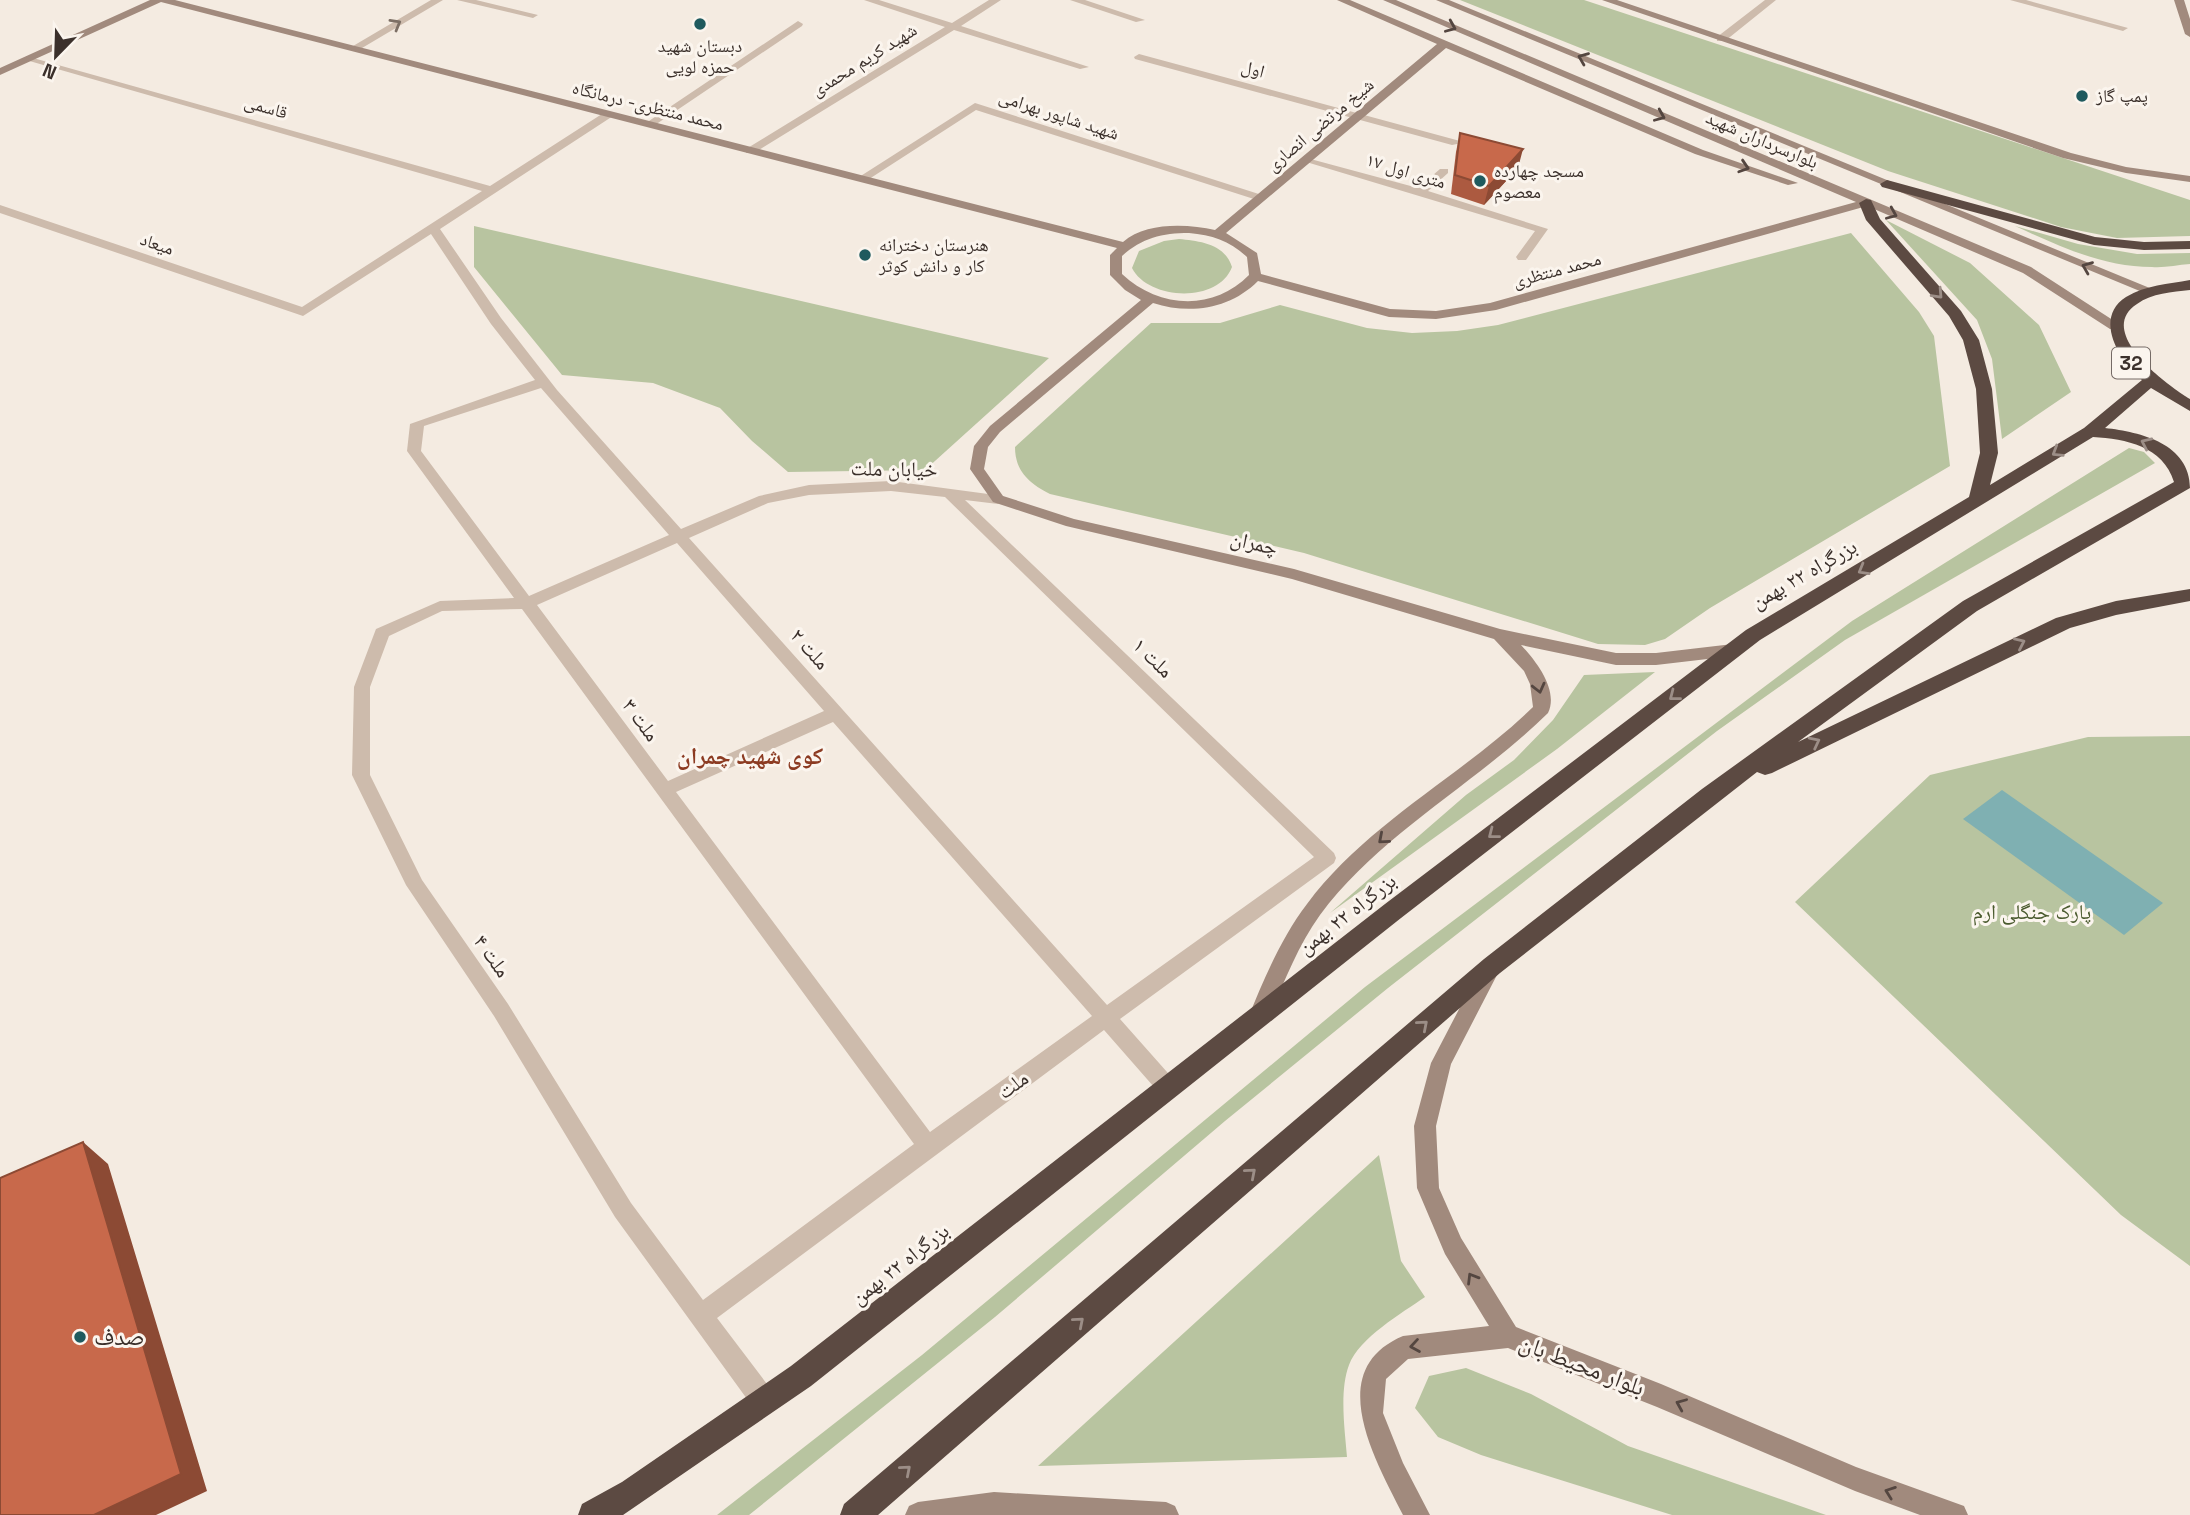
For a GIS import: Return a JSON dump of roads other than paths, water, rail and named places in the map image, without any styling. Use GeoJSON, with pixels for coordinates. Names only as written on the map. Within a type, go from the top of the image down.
{"type":"FeatureCollection","features":[{"type":"Feature","properties":{"kind":"highway"},"geometry":{"type":"LineString","coordinates":[[1887,184],[2094,241],[2144,246],[2190,245]]}},
{"type":"Feature","properties":{"kind":"highway"},"geometry":{"type":"LineString","coordinates":[[1866,203],[1873,220],[1956,314],[1971,340],[1984,390],[1989,453],[1978,501]]}},
{"type":"Feature","properties":{"kind":"highway","name":"32"},"geometry":{"type":"LineString","coordinates":[[2190,285],[2151,291],[2132,299],[2120,312],[2115,326],[2119,344],[2131,362],[2151,381],[2190,406]]}},
{"type":"Feature","properties":{"kind":"highway","name":"بزرگراه ۲۲ بهمن"},"geometry":{"type":"LineString","coordinates":[[593,1515],[633,1493],[764,1401],[1753,635],[2090,432],[2151,381]]}},
{"type":"Feature","properties":{"kind":"highway"},"geometry":{"type":"LineString","coordinates":[[855,1515],[1492,966],[1710,795],[1970,606],[2186,482],[2181,468],[2166,453],[2142,440],[2115,432],[2090,432]]}},
{"type":"Feature","properties":{"kind":"highway"},"geometry":{"type":"LineString","coordinates":[[1710,795],[2063,623],[2116,608],[2190,595]]}},
{"type":"Feature","properties":{"kind":"main road"},"geometry":{"type":"LineString","coordinates":[[0,72],[158,0]]}},
{"type":"Feature","properties":{"kind":"main road","name":"محمد منتظری- درمانگاه"},"geometry":{"type":"LineString","coordinates":[[163,0],[1124,246]]}},
{"type":"Feature","properties":{"kind":"main road"},"geometry":{"type":"LineString","coordinates":[[1342,0],[1699,152],[1866,203]]}},
{"type":"Feature","properties":{"kind":"main road","name":"بلوارسرداران شهید"},"geometry":{"type":"LineString","coordinates":[[1388,0],[2027,270],[2115,326]]}},
{"type":"Feature","properties":{"kind":"main road","name":"بلوارسرداران شهید"},"geometry":{"type":"LineString","coordinates":[[1441,0],[1887,184],[2046,259],[2151,291]]}},
{"type":"Feature","properties":{"kind":"main road"},"geometry":{"type":"LineString","coordinates":[[1607,0],[2067,156],[2126,170],[2190,179]]}},
{"type":"Feature","properties":{"kind":"main road"},"geometry":{"type":"LineString","coordinates":[[2179,0],[2190,34]]}},
{"type":"Feature","properties":{"kind":"main road","name":"شیخ مرتضی انصاری"},"geometry":{"type":"LineString","coordinates":[[1218,234],[1444,44]]}},
{"type":"Feature","properties":{"kind":"main road","name":"محمد منتظری"},"geometry":{"type":"LineString","coordinates":[[1255,276],[1389,313],[1436,315],[1491,306],[1866,203]]}},
{"type":"Feature","properties":{"kind":"main road"},"geometry":{"type":"LineString","coordinates":[[1165,230],[1201,230],[1218,234],[1245,247],[1253,256],[1255,276],[1238,293],[1215,302],[1187,305],[1150,299],[1129,289],[1116,275],[1114,265],[1124,246],[1141,236],[1165,230]]}},
{"type":"Feature","properties":{"kind":"main road"},"geometry":{"type":"LineString","coordinates":[[2027,270],[2046,259]]}},
{"type":"Feature","properties":{"kind":"main road"},"geometry":{"type":"LineString","coordinates":[[998,499],[977,469],[981,446],[995,429],[1150,299]]}},
{"type":"Feature","properties":{"kind":"main road","name":"چمران"},"geometry":{"type":"LineString","coordinates":[[998,499],[1072,523],[1294,574],[1500,635],[1616,659],[1656,659],[1733,650]]}},
{"type":"Feature","properties":{"kind":"main road"},"geometry":{"type":"LineString","coordinates":[[1258,1018],[1283,955],[1325,894],[1383,838],[1500,749],[1542,709],[1541,686],[1529,664],[1500,635]]}},
{"type":"Feature","properties":{"kind":"main road","name":"بلوار محیط بان"},"geometry":{"type":"LineString","coordinates":[[1492,966],[1441,1063],[1425,1126],[1428,1188],[1453,1246],[1508,1336],[1661,1396],[1855,1479],[1955,1515]]}},
{"type":"Feature","properties":{"kind":"main road"},"geometry":{"type":"LineString","coordinates":[[1417,1515],[1394,1471],[1371,1413],[1374,1373],[1403,1348],[1508,1336]]}},
{"type":"Feature","properties":{"kind":"main road"},"geometry":{"type":"LineString","coordinates":[[918,1515],[994,1505],[1166,1515]]}},
{"type":"Feature","properties":{"kind":"street"},"geometry":{"type":"LineString","coordinates":[[353,49],[438,0]]}},
{"type":"Feature","properties":{"kind":"street"},"geometry":{"type":"LineString","coordinates":[[462,0],[533,15]]}},
{"type":"Feature","properties":{"kind":"street"},"geometry":{"type":"LineString","coordinates":[[869,0],[1084,67]]}},
{"type":"Feature","properties":{"kind":"street","name":"شهید کریم محمدی"},"geometry":{"type":"LineString","coordinates":[[750,151],[996,0]]}},
{"type":"Feature","properties":{"kind":"street"},"geometry":{"type":"LineString","coordinates":[[1075,0],[1140,20]]}},
{"type":"Feature","properties":{"kind":"street"},"geometry":{"type":"LineString","coordinates":[[1721,39],[1771,0]]}},
{"type":"Feature","properties":{"kind":"street"},"geometry":{"type":"LineString","coordinates":[[2015,0],[2034,2],[2123,28]]}},
{"type":"Feature","properties":{"kind":"street"},"geometry":{"type":"LineString","coordinates":[[648,125],[797,24]]}},
{"type":"Feature","properties":{"kind":"street","name":"اول"},"geometry":{"type":"LineString","coordinates":[[1139,57],[1456,143]]}},
{"type":"Feature","properties":{"kind":"street","name":"قاسمی"},"geometry":{"type":"LineString","coordinates":[[30,58],[492,190]]}},
{"type":"Feature","properties":{"kind":"street","name":"شهید شاپور بهرامی"},"geometry":{"type":"LineString","coordinates":[[862,179],[975,106],[1261,198]]}},
{"type":"Feature","properties":{"kind":"street"},"geometry":{"type":"LineString","coordinates":[[433,228],[609,114]]}},
{"type":"Feature","properties":{"kind":"street","name":"۱۷ متری اول"},"geometry":{"type":"LineString","coordinates":[[1307,159],[1542,229],[1522,257]]}},
{"type":"Feature","properties":{"kind":"street"},"geometry":{"type":"LineString","coordinates":[[1420,193],[1444,171]]}},
{"type":"Feature","properties":{"kind":"street","name":"میعاد"},"geometry":{"type":"LineString","coordinates":[[0,209],[303,312],[433,228]]}},
{"type":"Feature","properties":{"kind":"street","name":"ملت ۲"},"geometry":{"type":"LineString","coordinates":[[433,228],[496,321],[544,382],[1168,1088]]}},
{"type":"Feature","properties":{"kind":"street","name":"ملت ۳"},"geometry":{"type":"LineString","coordinates":[[544,382],[417,424],[414,450],[928,1146]]}},
{"type":"Feature","properties":{"kind":"street","name":"خیابان ملت"},"geometry":{"type":"LineString","coordinates":[[527,603],[764,499],[809,490],[891,486],[998,499]]}},
{"type":"Feature","properties":{"kind":"street","name":"ملت ۱"},"geometry":{"type":"LineString","coordinates":[[947,491],[1327,858]]}},
{"type":"Feature","properties":{"kind":"street","name":"ملت ۴"},"geometry":{"type":"LineString","coordinates":[[527,603],[440,606],[382,633],[362,687],[361,775],[415,885],[501,1010],[623,1210],[764,1401]]}},
{"type":"Feature","properties":{"kind":"street"},"geometry":{"type":"LineString","coordinates":[[664,790],[836,713]]}},
{"type":"Feature","properties":{"kind":"street","name":"ملت"},"geometry":{"type":"LineString","coordinates":[[701,1316],[928,1146],[1327,858]]}},
{"type":"Feature","properties":{"kind":"water"},"geometry":{"type":"Polygon","coordinates":[[[2002,790],[2163,903],[2124,935],[1963,819],[2002,790]]]}},
{"type":"Feature","properties":{"kind":"place","name":"دبستان شهید حمزه لویی"},"geometry":{"type":"Point","coordinates":[700,24]}},
{"type":"Feature","properties":{"kind":"place","name":"پمپ گاز"},"geometry":{"type":"Point","coordinates":[2082,96]}},
{"type":"Feature","properties":{"kind":"place","name":"مسجد چهارده معصوم"},"geometry":{"type":"Point","coordinates":[1480,181]}},
{"type":"Feature","properties":{"kind":"place","name":"هنرستان دخترانه کار و دانش کوثر"},"geometry":{"type":"Point","coordinates":[865,255]}},
{"type":"Feature","properties":{"kind":"place","name":"صدف"},"geometry":{"type":"Point","coordinates":[80,1337]}},
{"type":"Feature","properties":{"kind":"district","name":"کوی شهید چمران"},"geometry":{"type":"Point","coordinates":[750,756]}},
{"type":"Feature","properties":{"kind":"park label","name":"پارک جنگلی ارم"},"geometry":{"type":"Point","coordinates":[2032,912]}}]}
